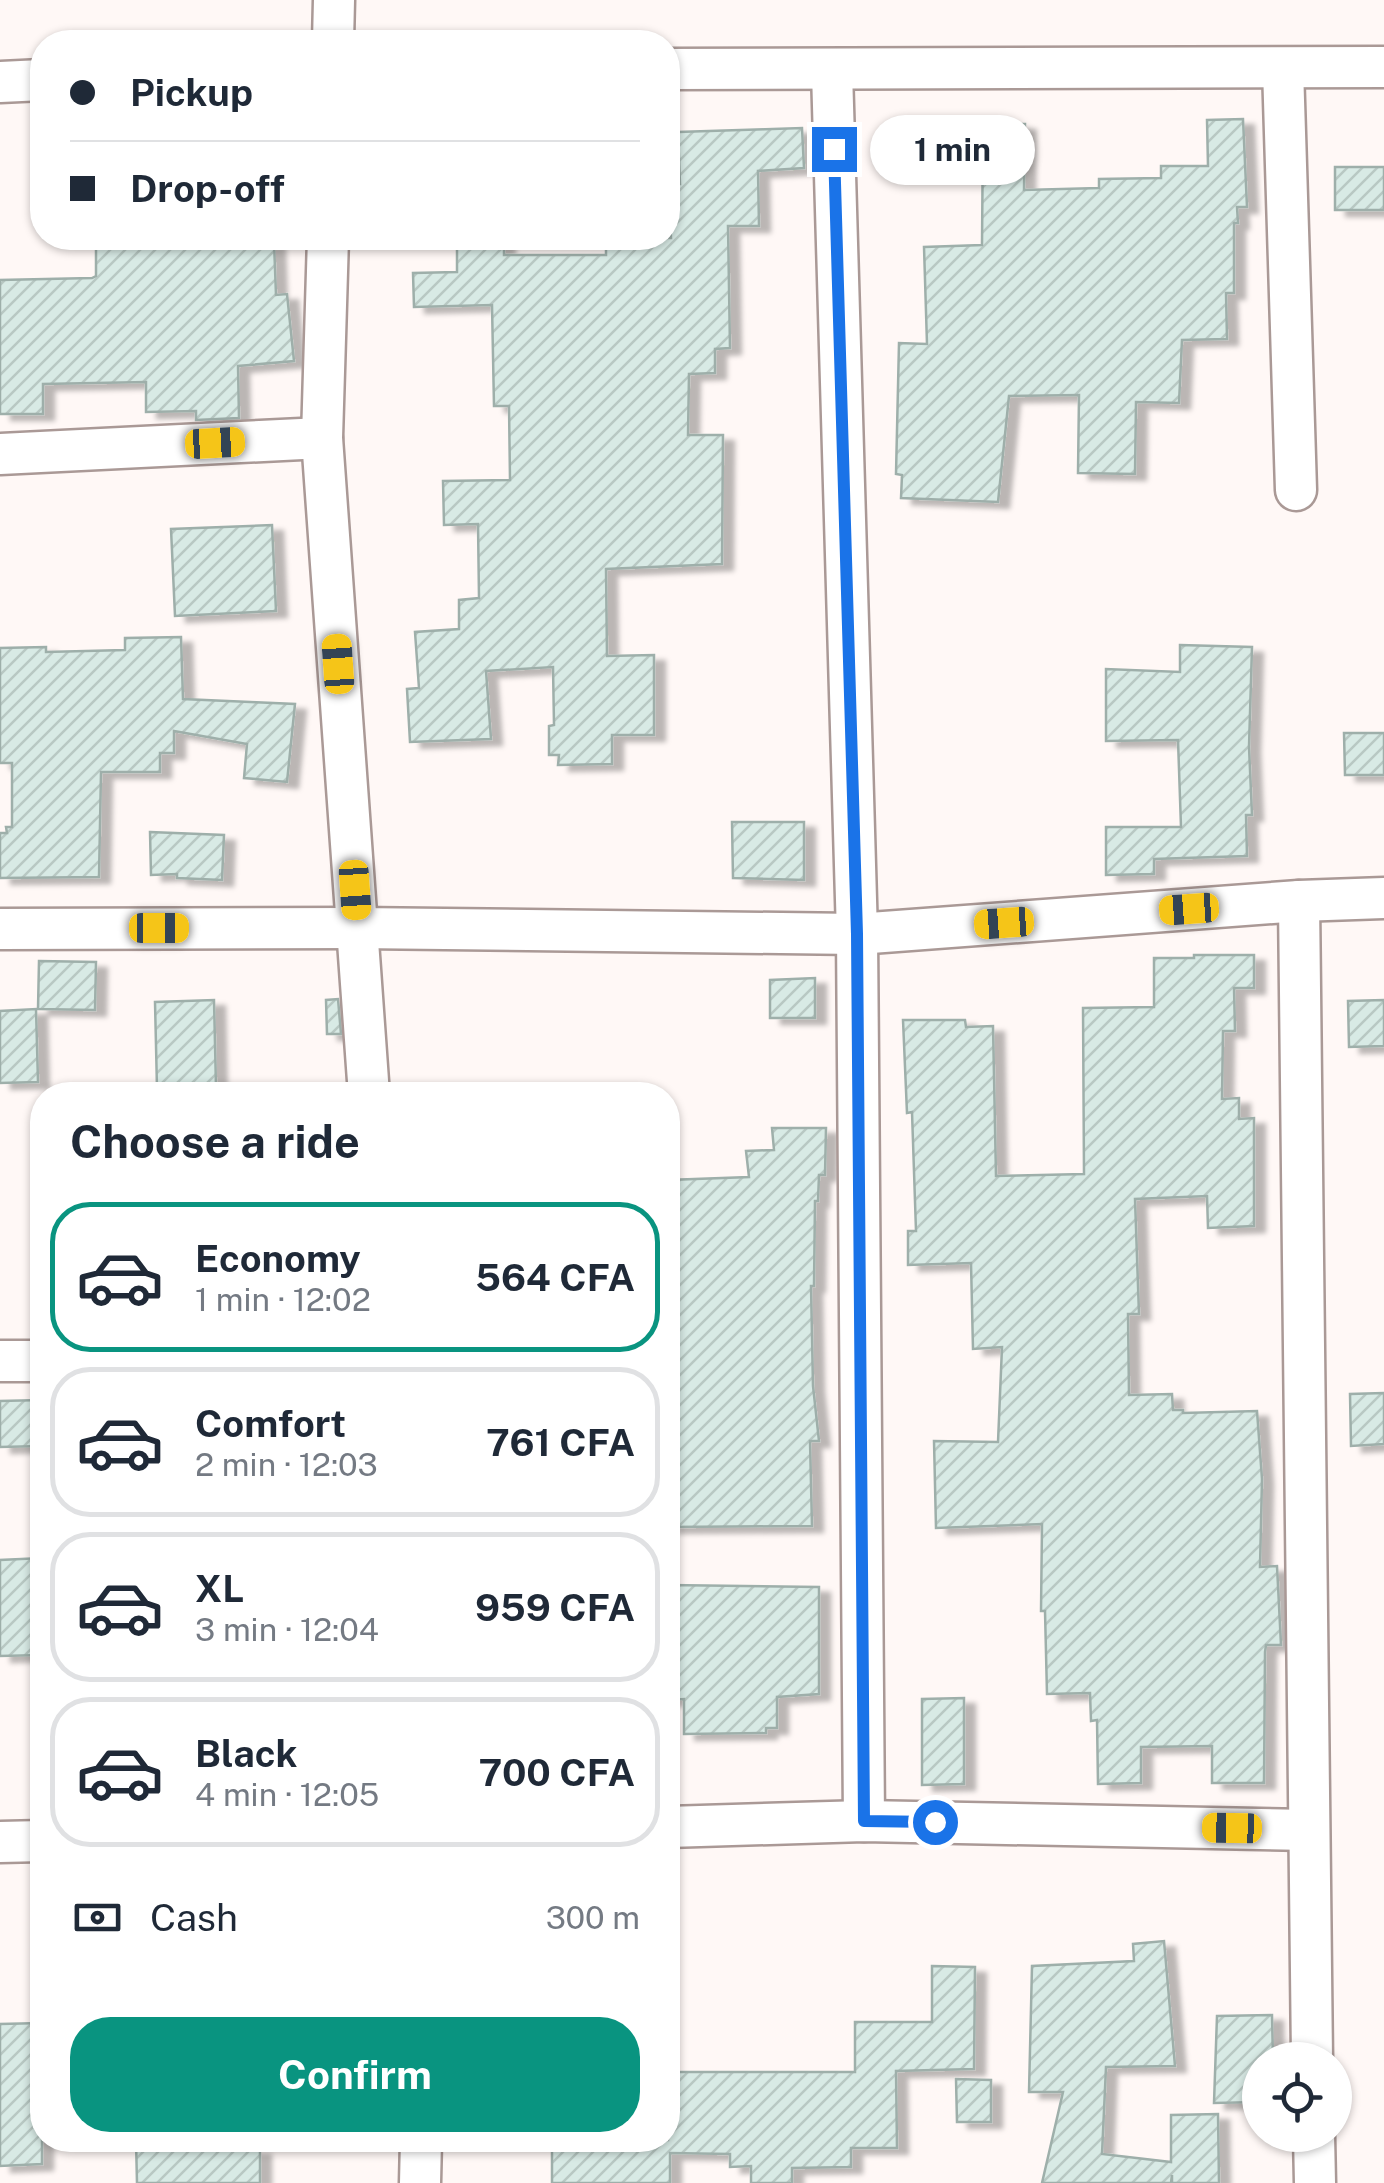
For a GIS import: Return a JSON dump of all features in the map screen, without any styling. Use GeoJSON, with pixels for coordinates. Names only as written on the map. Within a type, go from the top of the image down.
{"type":"FeatureCollection","features":[{"type":"Feature","properties":{"kind":"street"},"geometry":{"type":"LineString","coordinates":[[333,30],[334,0]]}},
{"type":"Feature","properties":{"kind":"street"},"geometry":{"type":"LineString","coordinates":[[680,69],[1384,67]]}},
{"type":"Feature","properties":{"kind":"street"},"geometry":{"type":"LineString","coordinates":[[1283,68],[1296,490]]}},
{"type":"Feature","properties":{"kind":"street"},"geometry":{"type":"LineString","coordinates":[[832,71],[857,934],[864,1821]]}},
{"type":"Feature","properties":{"kind":"street"},"geometry":{"type":"LineString","coordinates":[[0,82],[30,81]]}},
{"type":"Feature","properties":{"kind":"street"},"geometry":{"type":"LineString","coordinates":[[328,250],[322,438],[368,1082]]}},
{"type":"Feature","properties":{"kind":"street"},"geometry":{"type":"LineString","coordinates":[[0,454],[322,438]]}},
{"type":"Feature","properties":{"kind":"street"},"geometry":{"type":"LineString","coordinates":[[0,929],[358,928],[857,934],[1384,898]]}},
{"type":"Feature","properties":{"kind":"street"},"geometry":{"type":"LineString","coordinates":[[1299,901],[1312,2042]]}},
{"type":"Feature","properties":{"kind":"street"},"geometry":{"type":"LineString","coordinates":[[0,1361],[30,1362]]}},
{"type":"Feature","properties":{"kind":"street"},"geometry":{"type":"LineString","coordinates":[[680,1827],[864,1821],[1308,1830]]}},
{"type":"Feature","properties":{"kind":"street"},"geometry":{"type":"LineString","coordinates":[[0,1842],[30,1841]]}},
{"type":"Feature","properties":{"kind":"street"},"geometry":{"type":"LineString","coordinates":[[420,2183],[421,2152]]}},
{"type":"Feature","properties":{"kind":"street"},"geometry":{"type":"LineString","coordinates":[[1314,2152],[1315,2183]]}},
{"type":"Feature","properties":{"kind":"building"},"geometry":{"type":"Polygon","coordinates":[[[1243,119],[1247,207],[1237,207],[1238,223],[1234,223],[1234,293],[1226,293],[1227,339],[1182,340],[1179,403],[1136,402],[1135,474],[1078,473],[1079,395],[1009,396],[998,502],[901,498],[902,475],[896,474],[899,343],[927,344],[924,247],[982,245],[983,124],[1025,124],[1024,190],[1099,188],[1099,179],[1161,178],[1161,166],[1208,166],[1207,120],[1243,119]]]}},
{"type":"Feature","properties":{"kind":"building"},"geometry":{"type":"Polygon","coordinates":[[[802,128],[804,168],[758,171],[759,226],[728,226],[730,348],[715,349],[715,373],[689,374],[688,435],[723,435],[722,564],[606,569],[607,656],[654,655],[654,735],[612,735],[612,764],[558,765],[559,755],[549,755],[549,726],[554,725],[553,667],[486,671],[491,739],[410,742],[407,689],[419,688],[415,632],[459,629],[459,600],[479,598],[478,524],[444,525],[443,481],[510,480],[509,406],[494,406],[492,305],[414,307],[413,273],[457,272],[457,250],[504,250],[504,255],[606,255],[606,250],[680,250],[680,132],[802,128]]]}},
{"type":"Feature","properties":{"kind":"building"},"geometry":{"type":"Polygon","coordinates":[[[1335,167],[1384,167],[1384,210],[1335,210],[1335,167]]]}},
{"type":"Feature","properties":{"kind":"building"},"geometry":{"type":"Polygon","coordinates":[[[96,250],[274,250],[276,295],[287,294],[294,361],[238,366],[239,418],[196,420],[196,411],[146,412],[146,382],[43,384],[43,414],[0,414],[0,280],[96,276],[96,250]]]}},
{"type":"Feature","properties":{"kind":"building"},"geometry":{"type":"Polygon","coordinates":[[[272,525],[276,611],[175,616],[171,529],[272,525]]]}},
{"type":"Feature","properties":{"kind":"building"},"geometry":{"type":"Polygon","coordinates":[[[181,637],[183,699],[295,704],[287,782],[244,778],[247,744],[174,731],[174,753],[160,753],[160,772],[101,772],[99,877],[0,878],[0,833],[7,833],[6,827],[12,827],[12,763],[0,763],[0,648],[46,647],[46,652],[125,650],[125,638],[181,637]]]}},
{"type":"Feature","properties":{"kind":"building"},"geometry":{"type":"Polygon","coordinates":[[[1180,645],[1252,647],[1252,815],[1246,815],[1247,856],[1154,859],[1154,874],[1106,875],[1106,827],[1181,827],[1178,740],[1106,741],[1106,669],[1180,672],[1180,645]]]}},
{"type":"Feature","properties":{"kind":"building"},"geometry":{"type":"Polygon","coordinates":[[[1344,733],[1384,733],[1384,775],[1345,775],[1344,733]]]}},
{"type":"Feature","properties":{"kind":"building"},"geometry":{"type":"Polygon","coordinates":[[[732,822],[804,822],[804,880],[733,878],[732,822]]]}},
{"type":"Feature","properties":{"kind":"building"},"geometry":{"type":"Polygon","coordinates":[[[150,832],[224,835],[222,880],[151,875],[150,832]]]}},
{"type":"Feature","properties":{"kind":"building"},"geometry":{"type":"Polygon","coordinates":[[[1254,955],[1254,988],[1234,988],[1235,1031],[1223,1031],[1222,1099],[1239,1098],[1239,1119],[1254,1118],[1254,1226],[1208,1228],[1207,1196],[1135,1199],[1139,1314],[1128,1314],[1129,1395],[1172,1394],[1173,1410],[1183,1413],[1257,1411],[1262,1479],[1260,1567],[1277,1566],[1281,1645],[1266,1645],[1265,1652],[1264,1783],[1212,1783],[1212,1746],[1141,1747],[1141,1783],[1098,1784],[1097,1720],[1091,1721],[1090,1693],[1047,1694],[1045,1611],[1041,1611],[1042,1524],[936,1528],[934,1441],[998,1442],[1002,1347],[973,1349],[971,1263],[908,1265],[908,1231],[916,1231],[912,1112],[907,1113],[903,1020],[965,1020],[966,1027],[993,1026],[996,1176],[1084,1174],[1083,1008],[1154,1007],[1154,958],[1254,955]]]}},
{"type":"Feature","properties":{"kind":"building"},"geometry":{"type":"Polygon","coordinates":[[[39,961],[96,962],[95,1010],[38,1009],[39,961]]]}},
{"type":"Feature","properties":{"kind":"building"},"geometry":{"type":"Polygon","coordinates":[[[815,978],[815,1018],[770,1018],[770,980],[815,978]]]}},
{"type":"Feature","properties":{"kind":"building"},"geometry":{"type":"Polygon","coordinates":[[[338,999],[341,1034],[327,1034],[326,1000],[338,999]]]}},
{"type":"Feature","properties":{"kind":"building"},"geometry":{"type":"Polygon","coordinates":[[[214,1000],[216,1082],[157,1082],[155,1002],[214,1000]]]}},
{"type":"Feature","properties":{"kind":"building"},"geometry":{"type":"Polygon","coordinates":[[[1384,1000],[1384,1046],[1349,1047],[1348,1001],[1384,1000]]]}},
{"type":"Feature","properties":{"kind":"building"},"geometry":{"type":"Polygon","coordinates":[[[36,1009],[38,1082],[0,1083],[0,1011],[36,1009]]]}},
{"type":"Feature","properties":{"kind":"building"},"geometry":{"type":"Polygon","coordinates":[[[772,1128],[826,1128],[825,1175],[819,1175],[815,1201],[811,1286],[813,1386],[819,1441],[810,1441],[812,1526],[680,1527],[680,1180],[749,1177],[746,1151],[774,1150],[772,1128]]]}},
{"type":"Feature","properties":{"kind":"building"},"geometry":{"type":"Polygon","coordinates":[[[1384,1393],[1384,1444],[1351,1446],[1350,1394],[1384,1393]]]}},
{"type":"Feature","properties":{"kind":"building"},"geometry":{"type":"Polygon","coordinates":[[[30,1400],[30,1446],[0,1447],[0,1401],[30,1400]]]}},
{"type":"Feature","properties":{"kind":"building"},"geometry":{"type":"Polygon","coordinates":[[[30,1559],[30,1655],[0,1656],[0,1560],[30,1559]]]}},
{"type":"Feature","properties":{"kind":"building"},"geometry":{"type":"Polygon","coordinates":[[[680,1585],[819,1587],[819,1694],[777,1697],[777,1728],[766,1728],[766,1733],[684,1734],[684,1699],[680,1699],[680,1585]]]}},
{"type":"Feature","properties":{"kind":"building"},"geometry":{"type":"Polygon","coordinates":[[[964,1698],[964,1784],[922,1785],[922,1699],[964,1698]]]}},
{"type":"Feature","properties":{"kind":"building"},"geometry":{"type":"Polygon","coordinates":[[[1164,1941],[1175,2066],[1106,2067],[1102,2154],[1171,2162],[1171,2115],[1218,2114],[1219,2183],[1172,2183],[1172,2175],[1171,2183],[1042,2183],[1063,2092],[1029,2092],[1032,1966],[1134,1961],[1133,1944],[1164,1941]]]}},
{"type":"Feature","properties":{"kind":"building"},"geometry":{"type":"Polygon","coordinates":[[[932,1966],[975,1967],[974,2069],[896,2071],[897,2148],[851,2148],[851,2167],[792,2168],[792,2183],[751,2183],[751,2166],[730,2167],[730,2154],[670,2153],[670,2183],[552,2183],[552,2152],[680,2152],[680,2072],[855,2072],[855,2022],[932,2022],[932,1966]]]}},
{"type":"Feature","properties":{"kind":"building"},"geometry":{"type":"Polygon","coordinates":[[[1272,2015],[1273,2042],[1242,2042],[1242,2102],[1214,2103],[1217,2016],[1272,2015]]]}},
{"type":"Feature","properties":{"kind":"building"},"geometry":{"type":"Polygon","coordinates":[[[30,2023],[30,2152],[42,2152],[42,2164],[0,2166],[0,2024],[30,2023]]]}},
{"type":"Feature","properties":{"kind":"building"},"geometry":{"type":"Polygon","coordinates":[[[956,2079],[991,2080],[991,2122],[957,2122],[956,2079]]]}},
{"type":"Feature","properties":{"kind":"building"},"geometry":{"type":"Polygon","coordinates":[[[136,2152],[260,2152],[260,2183],[137,2183],[136,2152]]]}},
{"type":"Feature","properties":{"kind":"route"},"geometry":{"type":"LineString","coordinates":[[834,149],[857,934],[864,1821],[935,1822]]}}]}
